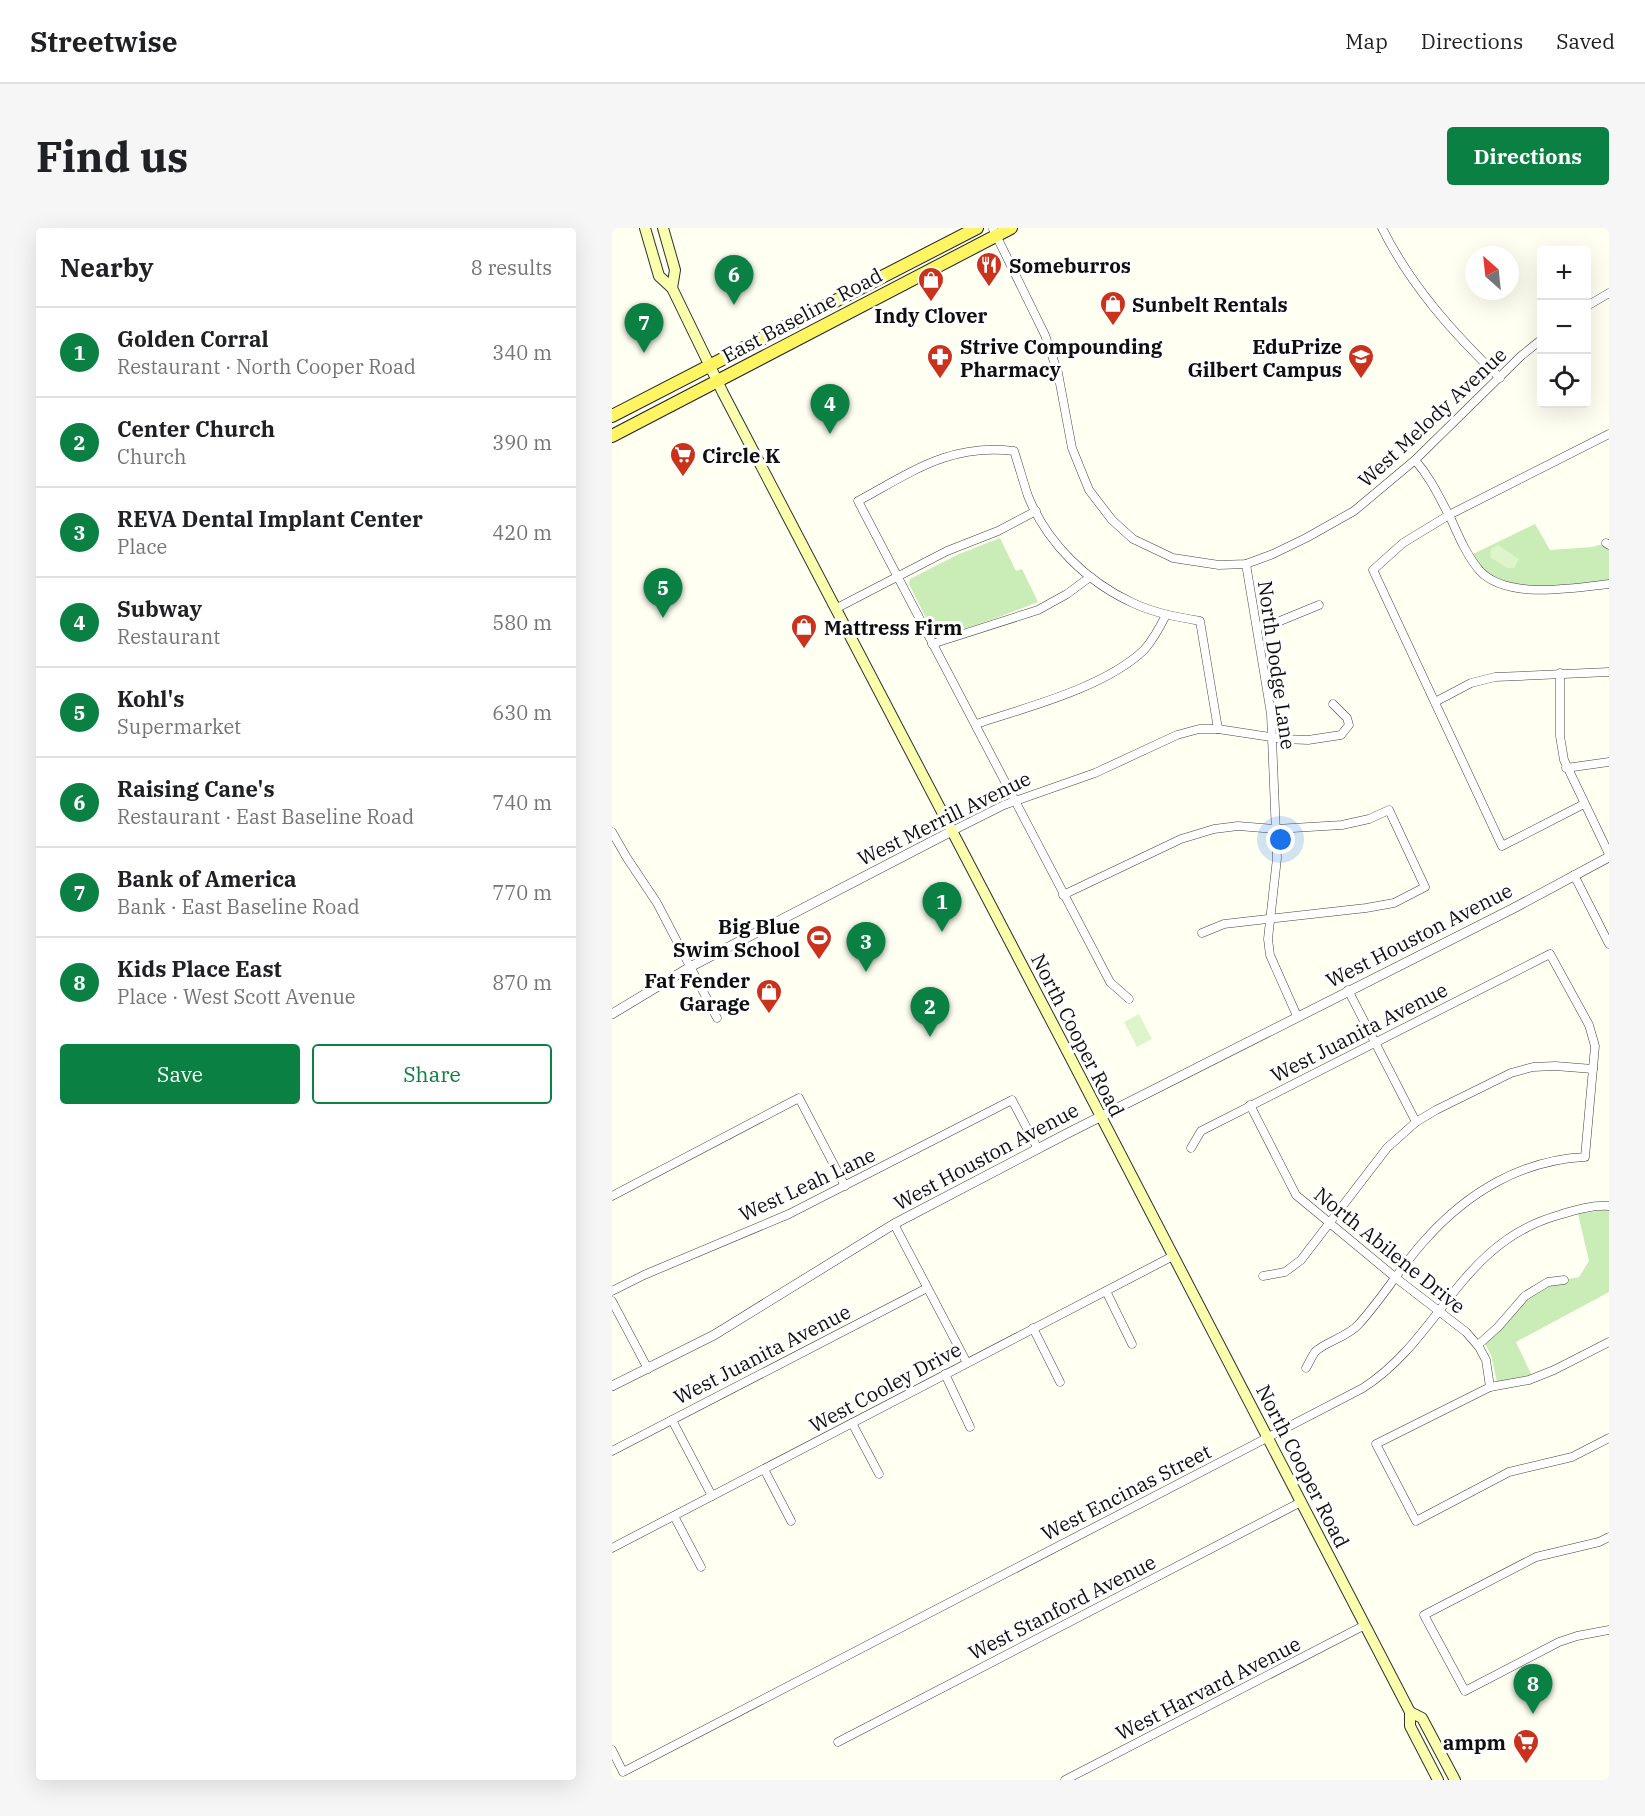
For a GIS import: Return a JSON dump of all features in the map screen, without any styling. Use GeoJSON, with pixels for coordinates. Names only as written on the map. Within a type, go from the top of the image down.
{"type":"FeatureCollection","features":[{"type":"Feature","properties":{"kind":"main road","name":"North Cooper Road"},"geometry":{"type":"LineString","coordinates":[[645,228],[659,276],[672,288],[713,374],[1268,1437],[1410,1712],[1410,1726],[1438,1780]]}},
{"type":"Feature","properties":{"kind":"main road"},"geometry":{"type":"LineString","coordinates":[[663,228],[675,270],[672,288]]}},
{"type":"Feature","properties":{"kind":"main road","name":"East Baseline Road"},"geometry":{"type":"LineString","coordinates":[[612,436],[713,374],[895,270],[977,228]]}},
{"type":"Feature","properties":{"kind":"main road","name":"East Baseline Road"},"geometry":{"type":"LineString","coordinates":[[612,416],[827,324],[902,285],[995,232],[1011,228]]}},
{"type":"Feature","properties":{"kind":"main road"},"geometry":{"type":"LineString","coordinates":[[902,285],[903,277],[923,266],[943,246]]}},
{"type":"Feature","properties":{"kind":"main road"},"geometry":{"type":"LineString","coordinates":[[827,324],[848,304],[893,281],[896,276],[895,270]]}},
{"type":"Feature","properties":{"kind":"main road","name":"North Cooper Road"},"geometry":{"type":"LineString","coordinates":[[1410,1712],[1422,1718],[1455,1780]]}},
{"type":"Feature","properties":{"kind":"street"},"geometry":{"type":"LineString","coordinates":[[1382,228],[1406,271],[1436,312],[1500,378]]}},
{"type":"Feature","properties":{"kind":"street","name":"West Melody Avenue"},"geometry":{"type":"LineString","coordinates":[[995,232],[1045,334],[1058,373],[1072,448],[1089,490],[1100,507],[1133,539],[1173,558],[1219,565],[1246,564],[1306,538],[1354,511],[1415,460],[1537,344]]}},
{"type":"Feature","properties":{"kind":"street"},"geometry":{"type":"LineString","coordinates":[[1591,304],[1609,293]]}},
{"type":"Feature","properties":{"kind":"street"},"geometry":{"type":"LineString","coordinates":[[1584,804],[1502,846],[1373,570],[1403,543],[1449,515],[1609,434]]}},
{"type":"Feature","properties":{"kind":"street"},"geometry":{"type":"LineString","coordinates":[[1129,999],[1110,982],[858,501],[940,458],[979,449],[1014,451],[1028,496],[1036,511],[1058,545],[1090,577],[1134,604],[1166,615],[1200,621],[1218,729]]}},
{"type":"Feature","properties":{"kind":"street"},"geometry":{"type":"LineString","coordinates":[[1415,460],[1430,477],[1471,559],[1482,573],[1496,583],[1545,590],[1609,584]]}},
{"type":"Feature","properties":{"kind":"street"},"geometry":{"type":"LineString","coordinates":[[836,609],[947,551],[998,531],[1036,511]]}},
{"type":"Feature","properties":{"kind":"street","name":"North Dodge Lane"},"geometry":{"type":"LineString","coordinates":[[1246,564],[1271,714],[1277,858],[1268,919],[1268,939],[1270,955],[1297,1016]]}},
{"type":"Feature","properties":{"kind":"street"},"geometry":{"type":"LineString","coordinates":[[932,644],[1038,610],[1067,594],[1090,577]]}},
{"type":"Feature","properties":{"kind":"street"},"geometry":{"type":"LineString","coordinates":[[1257,627],[1319,605]]}},
{"type":"Feature","properties":{"kind":"street"},"geometry":{"type":"LineString","coordinates":[[976,724],[1071,692],[1123,666],[1144,649],[1157,633],[1166,615]]}},
{"type":"Feature","properties":{"kind":"street"},"geometry":{"type":"LineString","coordinates":[[1435,702],[1471,683],[1495,677],[1609,672]]}},
{"type":"Feature","properties":{"kind":"street"},"geometry":{"type":"LineString","coordinates":[[1560,673],[1560,736],[1566,768],[1609,856]]}},
{"type":"Feature","properties":{"kind":"street","name":"West Merrill Avenue"},"geometry":{"type":"LineString","coordinates":[[612,1014],[690,968],[1016,800],[1095,773],[1177,735],[1199,729],[1218,729],[1272,738],[1308,740],[1341,735],[1349,725],[1347,718],[1333,704]]}},
{"type":"Feature","properties":{"kind":"street"},"geometry":{"type":"LineString","coordinates":[[1566,768],[1609,762]]}},
{"type":"Feature","properties":{"kind":"street"},"geometry":{"type":"LineString","coordinates":[[1064,895],[1181,839],[1203,832],[1238,826],[1276,828],[1342,825],[1370,819],[1389,810],[1425,887],[1394,903],[1385,905],[1224,924],[1202,933]]}},
{"type":"Feature","properties":{"kind":"street"},"geometry":{"type":"LineString","coordinates":[[612,832],[657,903],[717,1018]]}},
{"type":"Feature","properties":{"kind":"street","name":"West Houston Avenue"},"geometry":{"type":"LineString","coordinates":[[612,1386],[714,1335],[894,1224],[1348,990],[1512,909],[1609,856]]}},
{"type":"Feature","properties":{"kind":"street"},"geometry":{"type":"LineString","coordinates":[[1574,875],[1609,944]]}},
{"type":"Feature","properties":{"kind":"street","name":"West Juanita Avenue"},"geometry":{"type":"LineString","coordinates":[[1191,1148],[1201,1131],[1550,954],[1589,1025],[1594,1046],[1593,1069]]}},
{"type":"Feature","properties":{"kind":"street"},"geometry":{"type":"LineString","coordinates":[[1348,990],[1416,1122]]}},
{"type":"Feature","properties":{"kind":"street"},"geometry":{"type":"LineString","coordinates":[[1263,1276],[1285,1272],[1301,1260],[1388,1148],[1416,1122],[1511,1073],[1533,1067],[1593,1069],[1585,1156],[1560,1158],[1532,1166],[1503,1178],[1474,1195],[1426,1239],[1356,1327],[1316,1352],[1306,1368]]}},
{"type":"Feature","properties":{"kind":"street"},"geometry":{"type":"LineString","coordinates":[[612,1196],[799,1098],[845,1186]]}},
{"type":"Feature","properties":{"kind":"street","name":"West Leah Lane"},"geometry":{"type":"LineString","coordinates":[[612,1291],[644,1275],[789,1214],[1012,1100],[1038,1149]]}},
{"type":"Feature","properties":{"kind":"street","name":"North Abilene Drive"},"geometry":{"type":"LineString","coordinates":[[1250,1105],[1296,1195],[1396,1278],[1466,1332],[1478,1345],[1486,1360],[1490,1387]]}},
{"type":"Feature","properties":{"kind":"street","name":"West Encinas Street"},"geometry":{"type":"LineString","coordinates":[[612,1750],[623,1772],[1377,1379],[1402,1355],[1469,1272],[1515,1232],[1547,1218],[1576,1210],[1609,1206]]}},
{"type":"Feature","properties":{"kind":"street"},"geometry":{"type":"LineString","coordinates":[[894,1224],[967,1363]]}},
{"type":"Feature","properties":{"kind":"street","name":"West Cooley Drive"},"geometry":{"type":"LineString","coordinates":[[612,1548],[1173,1256]]}},
{"type":"Feature","properties":{"kind":"street"},"geometry":{"type":"LineString","coordinates":[[1478,1345],[1526,1296],[1548,1282],[1564,1280]]}},
{"type":"Feature","properties":{"kind":"street","name":"West Juanita Avenue"},"geometry":{"type":"LineString","coordinates":[[612,1451],[927,1288]]}},
{"type":"Feature","properties":{"kind":"street"},"geometry":{"type":"LineString","coordinates":[[1106,1291],[1132,1344]]}},
{"type":"Feature","properties":{"kind":"street"},"geometry":{"type":"LineString","coordinates":[[612,1301],[648,1369]]}},
{"type":"Feature","properties":{"kind":"street"},"geometry":{"type":"LineString","coordinates":[[1033,1328],[1060,1382]]}},
{"type":"Feature","properties":{"kind":"street"},"geometry":{"type":"LineString","coordinates":[[1609,1342],[1529,1380],[1490,1387],[1376,1444],[1416,1521],[1509,1472],[1572,1457],[1609,1438]]}},
{"type":"Feature","properties":{"kind":"street"},"geometry":{"type":"LineString","coordinates":[[945,1374],[970,1427]]}},
{"type":"Feature","properties":{"kind":"street"},"geometry":{"type":"LineString","coordinates":[[672,1420],[712,1496]]}},
{"type":"Feature","properties":{"kind":"street"},"geometry":{"type":"LineString","coordinates":[[852,1423],[879,1474]]}},
{"type":"Feature","properties":{"kind":"street"},"geometry":{"type":"LineString","coordinates":[[764,1468],[791,1521]]}},
{"type":"Feature","properties":{"kind":"street","name":"West Stanford Avenue"},"geometry":{"type":"LineString","coordinates":[[838,1742],[1301,1502]]}},
{"type":"Feature","properties":{"kind":"street"},"geometry":{"type":"LineString","coordinates":[[674,1516],[700,1567]]}},
{"type":"Feature","properties":{"kind":"street"},"geometry":{"type":"LineString","coordinates":[[1609,1537],[1599,1542],[1536,1557],[1424,1615],[1465,1692],[1559,1642],[1609,1630]]}},
{"type":"Feature","properties":{"kind":"street","name":"West Harvard Avenue"},"geometry":{"type":"LineString","coordinates":[[1065,1780],[1365,1625]]}},
{"type":"Feature","properties":{"kind":"green space"},"geometry":{"type":"Polygon","coordinates":[[[1535,524],[1550,550],[1592,547],[1606,543],[1609,545],[1609,584],[1545,590],[1496,583],[1469,556],[1535,524]]]}},
{"type":"Feature","properties":{"kind":"green space"},"geometry":{"type":"Polygon","coordinates":[[[1000,538],[1016,571],[1022,569],[1038,602],[968,627],[941,633],[933,632],[909,584],[910,579],[959,554],[1000,538]]]}},
{"type":"Feature","properties":{"kind":"green space"},"geometry":{"type":"Polygon","coordinates":[[[1498,545],[1519,559],[1514,568],[1507,568],[1490,557],[1491,549],[1498,545]]]}},
{"type":"Feature","properties":{"kind":"green space"},"geometry":{"type":"Polygon","coordinates":[[[1139,1014],[1152,1039],[1137,1047],[1124,1022],[1139,1014]]]}},
{"type":"Feature","properties":{"kind":"green space"},"geometry":{"type":"Polygon","coordinates":[[[1609,1209],[1609,1292],[1516,1342],[1532,1376],[1497,1382],[1491,1355],[1484,1342],[1530,1296],[1551,1282],[1579,1277],[1589,1261],[1578,1214],[1609,1209]]]}},
{"type":"Feature","properties":{"kind":"place","name":"Someburros"},"geometry":{"type":"Point","coordinates":[989,288]}},
{"type":"Feature","properties":{"kind":"place","name":"Indy Clover"},"geometry":{"type":"Point","coordinates":[931,303]}},
{"type":"Feature","properties":{"kind":"place","name":"Raising Cane's"},"geometry":{"type":"Point","coordinates":[734,305]}},
{"type":"Feature","properties":{"kind":"place","name":"Sunbelt Rentals"},"geometry":{"type":"Point","coordinates":[1113,327]}},
{"type":"Feature","properties":{"kind":"place","name":"Bank of America"},"geometry":{"type":"Point","coordinates":[644,353]}},
{"type":"Feature","properties":{"kind":"place","name":"Strive Compounding Pharmacy"},"geometry":{"type":"Point","coordinates":[940,380]}},
{"type":"Feature","properties":{"kind":"place","name":"EduPrize Gilbert Campus"},"geometry":{"type":"Point","coordinates":[1361,380]}},
{"type":"Feature","properties":{"kind":"place","name":"Subway"},"geometry":{"type":"Point","coordinates":[830,434]}},
{"type":"Feature","properties":{"kind":"place","name":"Circle K"},"geometry":{"type":"Point","coordinates":[683,478]}},
{"type":"Feature","properties":{"kind":"place","name":"Kohl's"},"geometry":{"type":"Point","coordinates":[663,618]}},
{"type":"Feature","properties":{"kind":"place","name":"Mattress Firm"},"geometry":{"type":"Point","coordinates":[804,650]}},
{"type":"Feature","properties":{"kind":"place","name":"Golden Corral"},"geometry":{"type":"Point","coordinates":[942,932]}},
{"type":"Feature","properties":{"kind":"place","name":"Big Blue Swim School"},"geometry":{"type":"Point","coordinates":[819,961]}},
{"type":"Feature","properties":{"kind":"place","name":"REVA Dental Implant Center"},"geometry":{"type":"Point","coordinates":[866,972]}},
{"type":"Feature","properties":{"kind":"place","name":"Fat Fender Garage"},"geometry":{"type":"Point","coordinates":[769,1015]}},
{"type":"Feature","properties":{"kind":"place","name":"Center Church"},"geometry":{"type":"Point","coordinates":[930,1037]}},
{"type":"Feature","properties":{"kind":"place","name":"Kids Place East"},"geometry":{"type":"Point","coordinates":[1533,1714]}},
{"type":"Feature","properties":{"kind":"place","name":"ampm"},"geometry":{"type":"Point","coordinates":[1526,1765]}}]}
